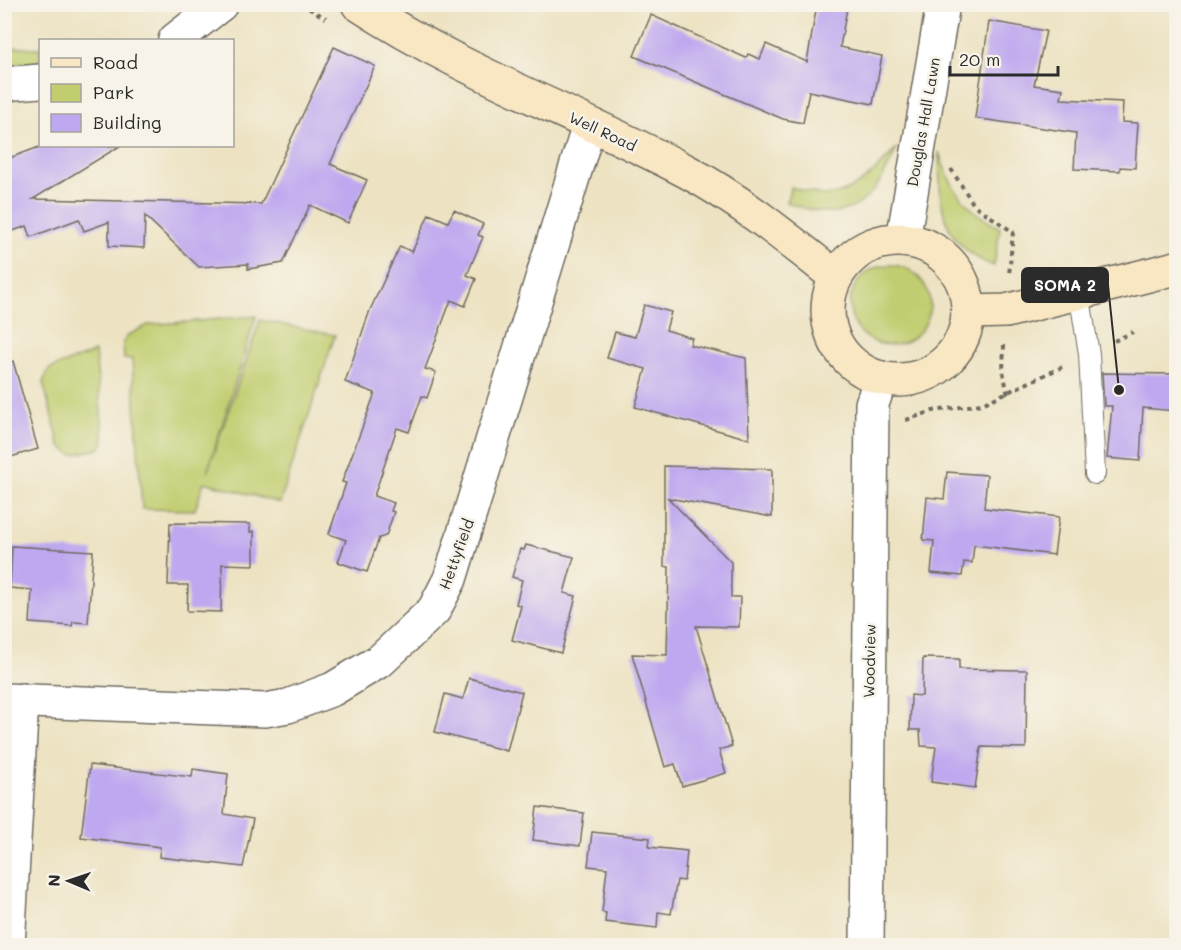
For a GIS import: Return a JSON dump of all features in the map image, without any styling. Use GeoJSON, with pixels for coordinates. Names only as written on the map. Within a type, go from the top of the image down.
{"type":"FeatureCollection","features":[{"type":"Feature","properties":{"kind":"main road","name":"Well Road"},"geometry":{"type":"LineString","coordinates":[[345,13],[433,47],[699,179],[760,217],[836,278]]}},
{"type":"Feature","properties":{"kind":"main road"},"geometry":{"type":"LineString","coordinates":[[903,240],[924,244],[942,255],[957,271],[966,291],[968,312],[964,333],[955,351],[940,366],[922,376],[902,380],[881,378],[862,370],[846,356],[834,339],[829,318],[829,297],[836,278],[848,261],[864,249],[882,241],[903,240]]}},
{"type":"Feature","properties":{"kind":"main road"},"geometry":{"type":"LineString","coordinates":[[968,312],[1006,311],[1176,268]]}},
{"type":"Feature","properties":{"kind":"street"},"geometry":{"type":"LineString","coordinates":[[176,39],[221,4]]}},
{"type":"Feature","properties":{"kind":"street","name":"Douglas Hall Lawn"},"geometry":{"type":"LineString","coordinates":[[903,240],[943,4]]}},
{"type":"Feature","properties":{"kind":"street"},"geometry":{"type":"LineString","coordinates":[[4,84],[39,81]]}},
{"type":"Feature","properties":{"kind":"street","name":"Hettyfield"},"geometry":{"type":"LineString","coordinates":[[13,700],[242,709],[276,708],[310,699],[333,689],[381,660],[414,631],[434,610],[450,579],[590,125]]}},
{"type":"Feature","properties":{"kind":"street","name":"Woodview"},"geometry":{"type":"LineString","coordinates":[[867,945],[872,404],[881,378]]}},
{"type":"Feature","properties":{"kind":"street"},"geometry":{"type":"LineString","coordinates":[[8,945],[13,700]]}},
{"type":"Feature","properties":{"kind":"lane"},"geometry":{"type":"LineString","coordinates":[[1079,292],[1089,354],[1095,474]]}},
{"type":"Feature","properties":{"kind":"path"},"geometry":{"type":"LineString","coordinates":[[301,4],[345,13]]}},
{"type":"Feature","properties":{"kind":"path"},"geometry":{"type":"LineString","coordinates":[[946,160],[974,205],[1013,232],[1002,371],[1008,395]]}},
{"type":"Feature","properties":{"kind":"path"},"geometry":{"type":"LineString","coordinates":[[901,425],[911,417],[982,404],[1008,395],[1133,332]]}},
{"type":"Feature","properties":{"kind":"green space"},"geometry":{"type":"Polygon","coordinates":[[[5,47],[39,48],[39,63],[5,65],[5,47]]]}},
{"type":"Feature","properties":{"kind":"green space"},"geometry":{"type":"Polygon","coordinates":[[[897,148],[878,184],[855,206],[842,211],[826,212],[786,202],[791,187],[823,195],[845,191],[864,180],[897,148]]]}},
{"type":"Feature","properties":{"kind":"green space"},"geometry":{"type":"Polygon","coordinates":[[[939,152],[948,177],[961,197],[978,214],[1000,228],[994,266],[976,257],[952,234],[942,205],[939,152]]]}},
{"type":"Feature","properties":{"kind":"green space"},"geometry":{"type":"Polygon","coordinates":[[[890,265],[905,268],[918,277],[927,290],[930,305],[927,320],[918,333],[905,342],[890,345],[875,342],[862,333],[853,320],[850,305],[853,290],[862,277],[875,268],[890,265]]]}},
{"type":"Feature","properties":{"kind":"green space"},"geometry":{"type":"Polygon","coordinates":[[[256,316],[207,473],[260,320],[335,335],[280,503],[204,482],[195,510],[142,509],[132,359],[124,359],[123,342],[128,335],[148,325],[256,316]]]}},
{"type":"Feature","properties":{"kind":"green space"},"geometry":{"type":"Polygon","coordinates":[[[95,352],[104,442],[99,449],[72,455],[60,446],[43,382],[49,369],[95,352]]]}},
{"type":"Feature","properties":{"kind":"building"},"geometry":{"type":"Polygon","coordinates":[[[817,4],[847,8],[840,47],[882,56],[873,104],[809,91],[803,123],[783,119],[634,56],[651,15],[746,58],[748,54],[760,59],[766,44],[807,62],[817,4]]]}},
{"type":"Feature","properties":{"kind":"building"},"geometry":{"type":"Polygon","coordinates":[[[989,21],[1046,31],[1034,85],[1063,89],[1061,99],[1123,102],[1122,122],[1138,123],[1135,168],[1120,167],[1120,171],[1074,169],[1076,133],[975,118],[989,21]]]}},
{"type":"Feature","properties":{"kind":"building"},"geometry":{"type":"Polygon","coordinates":[[[334,47],[375,66],[330,164],[367,180],[348,223],[310,205],[283,263],[248,269],[248,264],[199,267],[145,216],[144,248],[109,246],[109,222],[84,231],[79,219],[31,237],[27,226],[4,234],[4,160],[39,147],[118,147],[33,199],[261,204],[334,47]]]}},
{"type":"Feature","properties":{"kind":"building"},"geometry":{"type":"Polygon","coordinates":[[[454,210],[483,224],[478,235],[483,237],[467,275],[476,279],[465,306],[451,300],[425,369],[436,372],[427,398],[422,396],[409,432],[397,428],[374,496],[394,503],[391,511],[394,512],[386,536],[379,538],[367,572],[338,562],[346,540],[329,534],[346,483],[342,482],[375,393],[345,382],[370,310],[400,246],[412,252],[429,214],[448,222],[454,210]]]}},
{"type":"Feature","properties":{"kind":"building"},"geometry":{"type":"Polygon","coordinates":[[[644,305],[671,312],[666,330],[692,338],[690,345],[746,358],[749,439],[635,407],[646,369],[607,358],[615,332],[635,337],[644,305]]]}},
{"type":"Feature","properties":{"kind":"building"},"geometry":{"type":"Polygon","coordinates":[[[13,361],[38,449],[4,459],[4,362],[13,361]]]}},
{"type":"Feature","properties":{"kind":"building"},"geometry":{"type":"Polygon","coordinates":[[[1102,373],[1176,374],[1176,411],[1143,408],[1140,461],[1107,458],[1112,406],[1104,406],[1102,373]]]}},
{"type":"Feature","properties":{"kind":"building"},"geometry":{"type":"Polygon","coordinates":[[[664,466],[772,469],[772,517],[668,498],[731,562],[731,597],[740,597],[739,627],[696,626],[732,746],[719,750],[726,773],[682,786],[675,764],[665,767],[632,654],[667,655],[669,567],[664,566],[664,466]]]}},
{"type":"Feature","properties":{"kind":"building"},"geometry":{"type":"Polygon","coordinates":[[[947,472],[987,475],[984,508],[1059,517],[1054,555],[974,545],[972,563],[964,562],[962,576],[931,573],[934,541],[923,540],[927,497],[944,499],[947,472]]]}},
{"type":"Feature","properties":{"kind":"building"},"geometry":{"type":"Polygon","coordinates":[[[170,523],[250,524],[250,532],[254,531],[254,565],[222,564],[221,612],[187,611],[188,585],[168,585],[170,523]]]}},
{"type":"Feature","properties":{"kind":"building"},"geometry":{"type":"Polygon","coordinates":[[[526,545],[574,557],[564,593],[576,596],[561,653],[512,640],[521,606],[516,604],[522,580],[512,577],[520,549],[524,550],[526,545]]]}},
{"type":"Feature","properties":{"kind":"building"},"geometry":{"type":"Polygon","coordinates":[[[12,546],[93,551],[88,623],[73,622],[72,626],[30,623],[32,590],[10,588],[12,546]]]}},
{"type":"Feature","properties":{"kind":"building"},"geometry":{"type":"Polygon","coordinates":[[[923,658],[959,659],[959,669],[1027,670],[1026,748],[981,747],[975,788],[931,782],[936,747],[921,746],[920,730],[910,730],[911,695],[922,696],[923,658]]]}},
{"type":"Feature","properties":{"kind":"building"},"geometry":{"type":"Polygon","coordinates":[[[469,678],[522,692],[507,751],[435,732],[445,694],[463,699],[469,678]]]}},
{"type":"Feature","properties":{"kind":"building"},"geometry":{"type":"Polygon","coordinates":[[[90,765],[192,777],[193,769],[228,774],[224,814],[253,819],[243,867],[159,857],[160,847],[81,837],[90,765]]]}},
{"type":"Feature","properties":{"kind":"building"},"geometry":{"type":"Polygon","coordinates":[[[537,807],[584,813],[580,846],[533,840],[537,807]]]}},
{"type":"Feature","properties":{"kind":"building"},"geometry":{"type":"Polygon","coordinates":[[[592,832],[650,838],[649,847],[687,851],[684,881],[677,880],[671,914],[658,912],[657,928],[605,922],[606,913],[602,912],[607,868],[588,866],[592,832]]]}},
{"type":"Feature","properties":{"kind":"place","name":"SOMA 2"},"geometry":{"type":"Point","coordinates":[1119,390]}}]}
